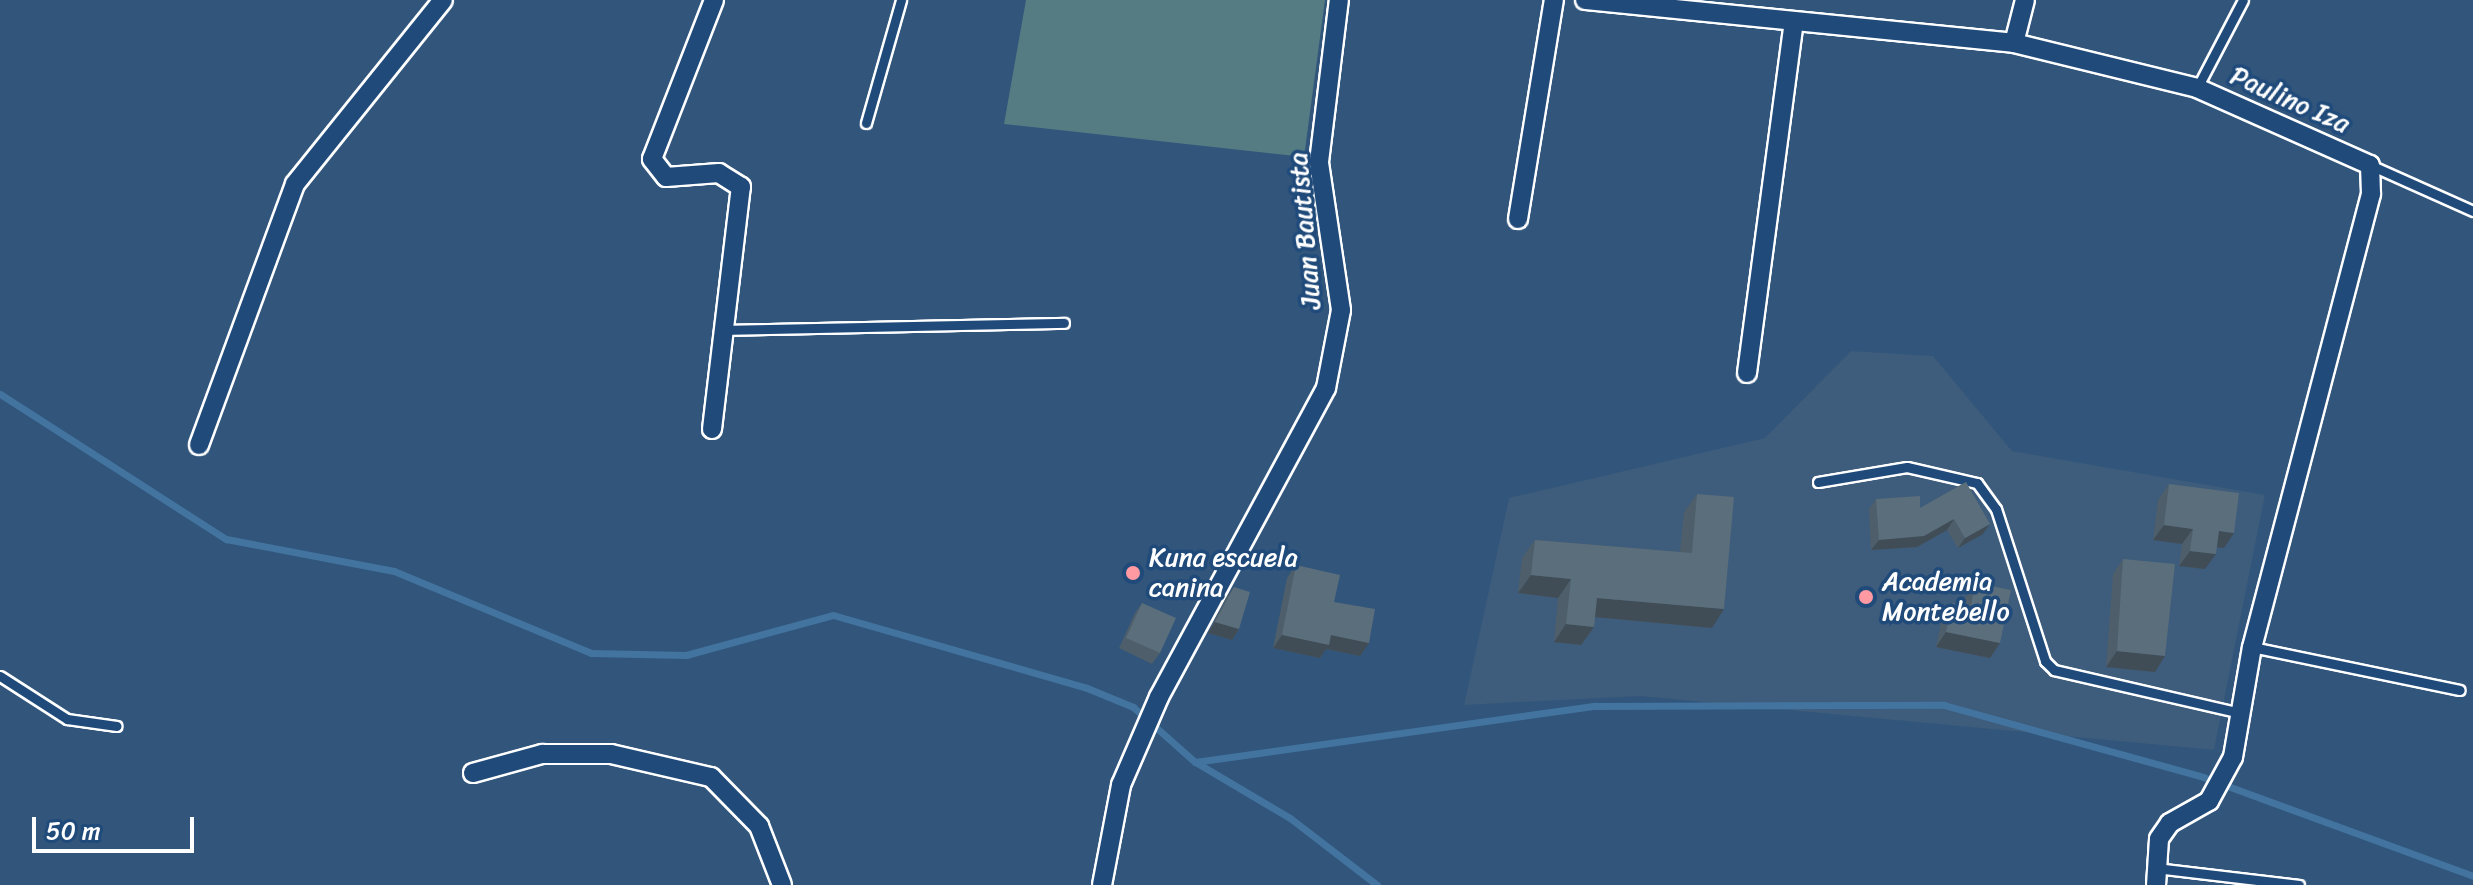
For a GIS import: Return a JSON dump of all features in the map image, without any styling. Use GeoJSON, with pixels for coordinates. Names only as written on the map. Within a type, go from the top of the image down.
{"type":"FeatureCollection","features":[{"type":"Feature","properties":{"kind":"street"},"geometry":{"type":"LineString","coordinates":[[199,445],[295,184],[443,0]]}},
{"type":"Feature","properties":{"kind":"street"},"geometry":{"type":"LineString","coordinates":[[712,429],[741,187],[719,173],[666,177],[652,159],[714,0]]}},
{"type":"Feature","properties":{"kind":"street","name":"Juan Bautista"},"geometry":{"type":"LineString","coordinates":[[1102,885],[1121,785],[1159,697],[1326,388],[1341,310],[1319,162],[1339,0]]}},
{"type":"Feature","properties":{"kind":"street"},"geometry":{"type":"LineString","coordinates":[[1518,219],[1554,0]]}},
{"type":"Feature","properties":{"kind":"street","name":"Paulino Iza"},"geometry":{"type":"LineString","coordinates":[[1585,0],[2014,43],[2197,88],[2370,165],[2371,194],[2252,647],[2233,757],[2209,801],[2170,823],[2159,839],[2156,876]]}},
{"type":"Feature","properties":{"kind":"street"},"geometry":{"type":"LineString","coordinates":[[2014,43],[2025,0]]}},
{"type":"Feature","properties":{"kind":"street"},"geometry":{"type":"LineString","coordinates":[[1747,373],[1794,23]]}},
{"type":"Feature","properties":{"kind":"street"},"geometry":{"type":"LineString","coordinates":[[473,773],[542,754],[611,754],[711,777],[759,826],[782,885]]}},
{"type":"Feature","properties":{"kind":"lane"},"geometry":{"type":"LineString","coordinates":[[866,123],[901,0]]}},
{"type":"Feature","properties":{"kind":"lane"},"geometry":{"type":"LineString","coordinates":[[2197,88],[2243,0]]}},
{"type":"Feature","properties":{"kind":"lane"},"geometry":{"type":"LineString","coordinates":[[2370,165],[2473,211]]}},
{"type":"Feature","properties":{"kind":"lane"},"geometry":{"type":"LineString","coordinates":[[725,330],[1064,323]]}},
{"type":"Feature","properties":{"kind":"lane"},"geometry":{"type":"LineString","coordinates":[[1818,482],[1918,467],[1977,483],[1996,509],[2045,661],[2054,670],[2240,713]]}},
{"type":"Feature","properties":{"kind":"lane"},"geometry":{"type":"LineString","coordinates":[[2252,647],[2460,690]]}},
{"type":"Feature","properties":{"kind":"lane"},"geometry":{"type":"LineString","coordinates":[[0,676],[67,719],[117,726]]}},
{"type":"Feature","properties":{"kind":"lane"},"geometry":{"type":"LineString","coordinates":[[2156,876],[2299,885]]}},
{"type":"Feature","properties":{"kind":"shaded area","name":"Academia Montebello"},"geometry":{"type":"Polygon","coordinates":[[[1851,351],[1933,356],[2012,451],[2265,495],[2214,750],[1640,696],[1464,705],[1509,498],[1765,438],[1851,351]]]}},
{"type":"Feature","properties":{"kind":"green space"},"geometry":{"type":"Polygon","coordinates":[[[1026,0],[1325,0],[1304,157],[1004,124],[1026,0]]]}},
{"type":"Feature","properties":{"kind":"building"},"geometry":{"type":"Polygon","coordinates":[[[1966,482],[1990,524],[1965,538],[1954,519],[1924,536],[1879,540],[1876,499],[1920,496],[1920,508],[1966,482]]]}},
{"type":"Feature","properties":{"kind":"building"},"geometry":{"type":"Polygon","coordinates":[[[2169,484],[2239,493],[2234,533],[2219,531],[2216,554],[2190,551],[2193,529],[2164,525],[2169,484]]]}},
{"type":"Feature","properties":{"kind":"building"},"geometry":{"type":"Polygon","coordinates":[[[1697,494],[1734,497],[1724,609],[1597,598],[1594,627],[1566,624],[1571,579],[1531,575],[1535,540],[1692,553],[1697,494]]]}},
{"type":"Feature","properties":{"kind":"building"},"geometry":{"type":"Polygon","coordinates":[[[2123,559],[2175,564],[2165,656],[2117,651],[2123,559]]]}},
{"type":"Feature","properties":{"kind":"building"},"geometry":{"type":"Polygon","coordinates":[[[1296,565],[1340,575],[1334,602],[1375,609],[1369,643],[1331,635],[1329,645],[1282,635],[1296,565]]]}},
{"type":"Feature","properties":{"kind":"building"},"geometry":{"type":"Polygon","coordinates":[[[1975,583],[2011,590],[2000,643],[1946,632],[1952,603],[1971,606],[1975,583]]]}},
{"type":"Feature","properties":{"kind":"building"},"geometry":{"type":"Polygon","coordinates":[[[1234,587],[1250,592],[1239,629],[1215,622],[1234,587]]]}},
{"type":"Feature","properties":{"kind":"building"},"geometry":{"type":"Polygon","coordinates":[[[1142,603],[1176,618],[1160,653],[1126,638],[1142,603]]]}},
{"type":"Feature","properties":{"kind":"waterway"},"geometry":{"type":"LineString","coordinates":[[0,394],[226,539],[394,571],[591,653],[686,655],[833,615],[1087,688],[1133,707],[1195,762],[1595,706],[1944,705],[2203,777],[2473,876]]}},
{"type":"Feature","properties":{"kind":"waterway"},"geometry":{"type":"LineString","coordinates":[[1197,763],[1290,818],[1377,885]]}},
{"type":"Feature","properties":{"kind":"place","name":"Kuna escuela canina"},"geometry":{"type":"Point","coordinates":[1133,573]}},
{"type":"Feature","properties":{"kind":"place","name":"Academia Montebello"},"geometry":{"type":"Point","coordinates":[1866,597]}}]}
